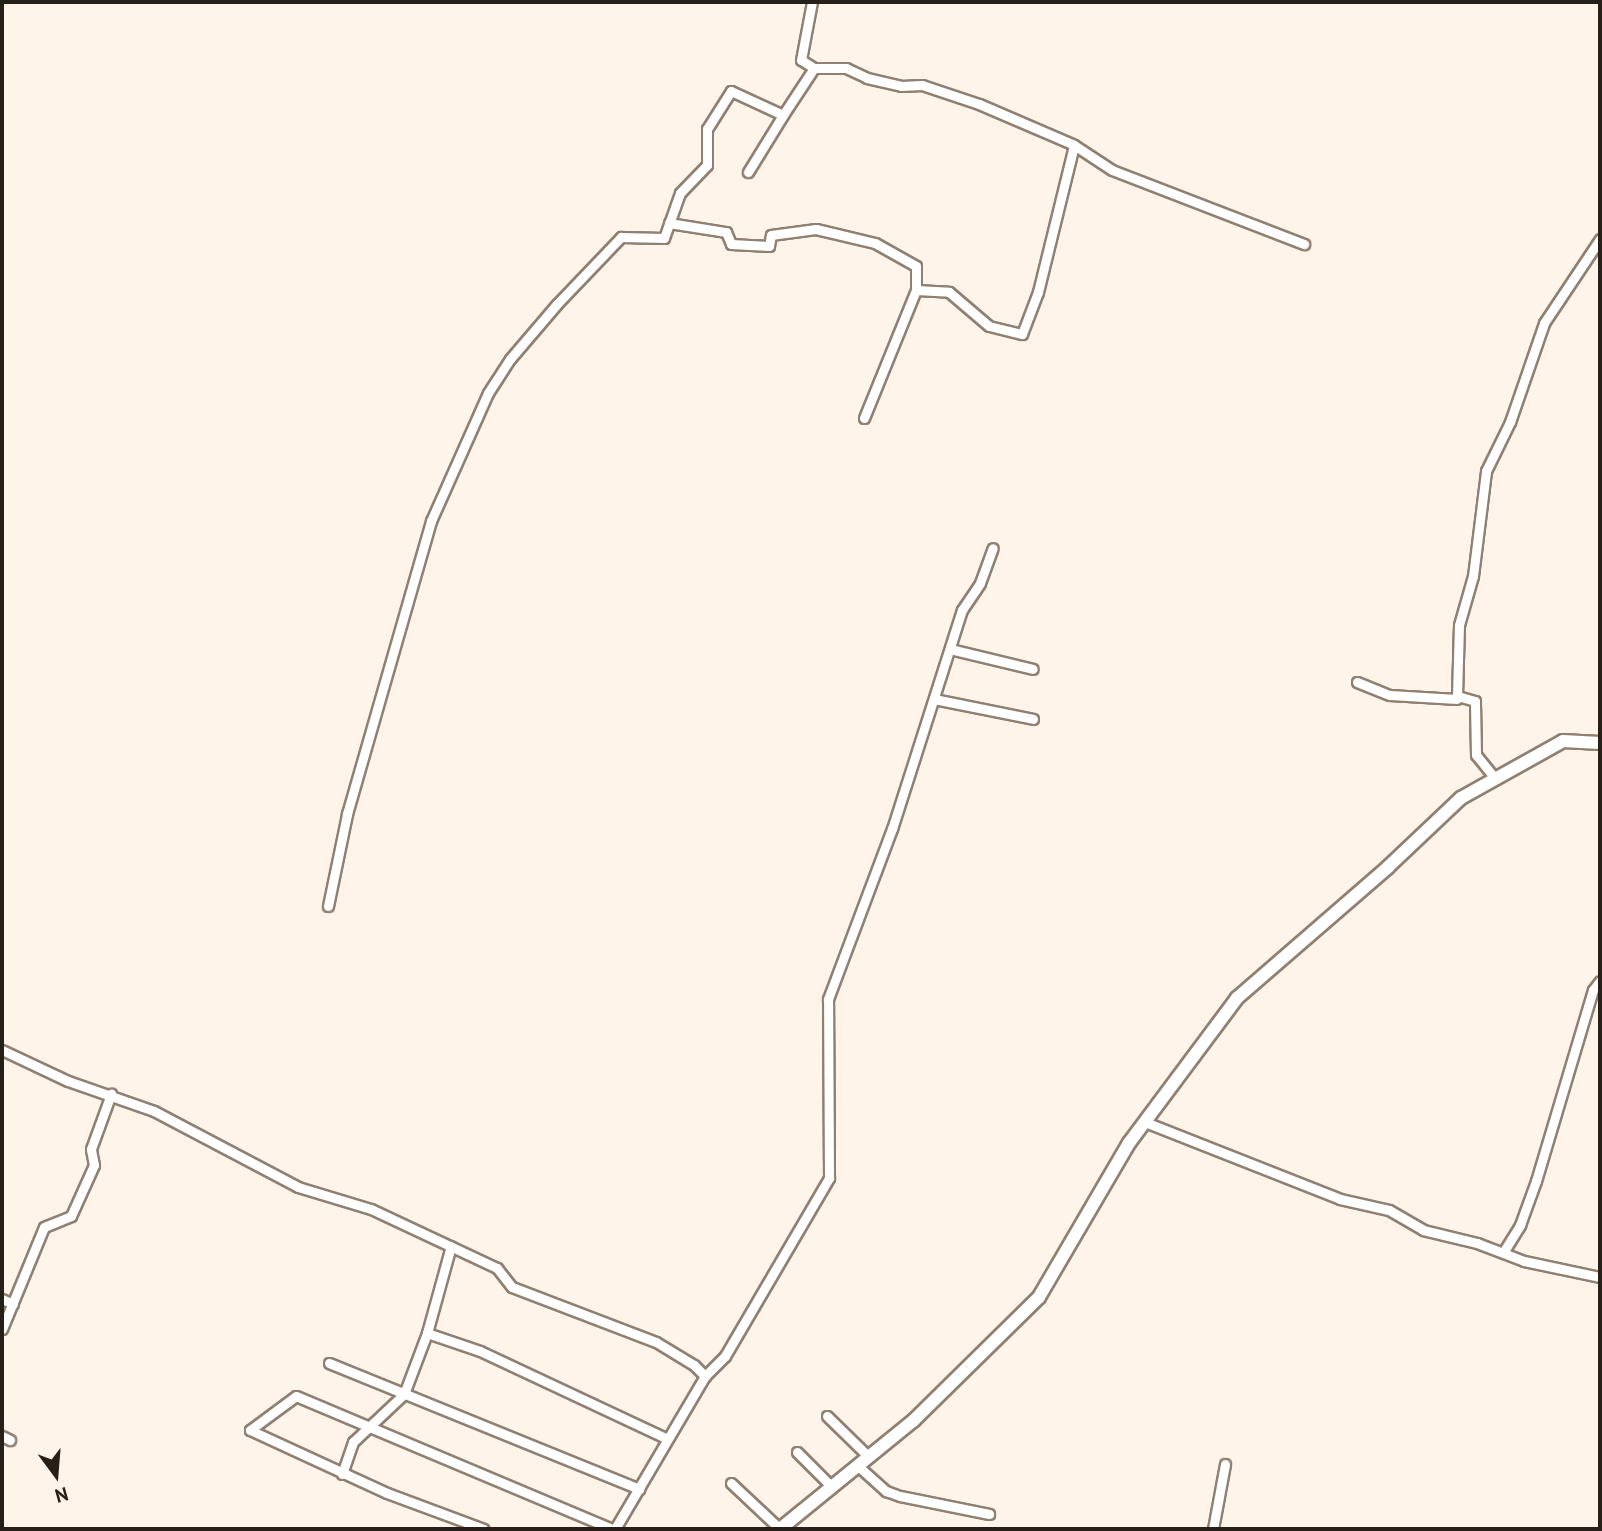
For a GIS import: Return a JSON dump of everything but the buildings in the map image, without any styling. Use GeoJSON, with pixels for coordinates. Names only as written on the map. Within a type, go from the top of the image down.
{"type":"FeatureCollection","features":[{"type":"Feature","properties":{"kind":"street"},"geometry":{"type":"LineString","coordinates":[[812,2],[801,60],[814,68],[845,68],[901,86],[922,85],[1074,145],[1112,170],[1304,244]]}},
{"type":"Feature","properties":{"kind":"street"},"geometry":{"type":"LineString","coordinates":[[748,172],[814,68]]}},
{"type":"Feature","properties":{"kind":"street"},"geometry":{"type":"LineString","coordinates":[[328,906],[347,814],[431,521],[488,393],[557,304],[621,237],[664,238],[680,193],[707,165],[707,129],[731,91],[783,115]]}},
{"type":"Feature","properties":{"kind":"street"},"geometry":{"type":"LineString","coordinates":[[916,290],[949,292],[989,327],[1022,334],[1038,292],[1074,145]]}},
{"type":"Feature","properties":{"kind":"street"},"geometry":{"type":"LineString","coordinates":[[669,223],[726,232],[731,244],[769,246],[771,235],[816,229],[875,243],[916,266],[916,290],[864,418]]}},
{"type":"Feature","properties":{"kind":"street"},"geometry":{"type":"LineString","coordinates":[[1457,699],[1459,625],[1474,576],[1486,471],[1510,422],[1544,323],[1600,239]]}},
{"type":"Feature","properties":{"kind":"street"},"geometry":{"type":"LineString","coordinates":[[484,1529],[342,1474],[307,1453],[250,1430],[296,1396],[614,1529],[705,1376],[725,1356],[829,1178],[828,999],[892,829],[962,610],[980,583],[993,548]]}},
{"type":"Feature","properties":{"kind":"street"},"geometry":{"type":"LineString","coordinates":[[950,649],[1032,669]]}},
{"type":"Feature","properties":{"kind":"street"},"geometry":{"type":"LineString","coordinates":[[1356,682],[1390,695],[1475,701],[1476,755],[1494,777]]}},
{"type":"Feature","properties":{"kind":"street"},"geometry":{"type":"LineString","coordinates":[[934,699],[1033,719]]}},
{"type":"Feature","properties":{"kind":"street"},"geometry":{"type":"LineString","coordinates":[[731,1483],[780,1529],[914,1420],[1039,1297],[1144,1122],[1237,998],[1388,867],[1461,798],[1494,777],[1563,741],[1600,743]]}},
{"type":"Feature","properties":{"kind":"street"},"geometry":{"type":"LineString","coordinates":[[1504,1251],[1520,1225],[1558,1120],[1578,1039],[1600,981]]}},
{"type":"Feature","properties":{"kind":"street"},"geometry":{"type":"LineString","coordinates":[[2,1050],[68,1081],[111,1094],[246,1156],[298,1188],[372,1209],[498,1268],[512,1287],[656,1342],[705,1376]]}},
{"type":"Feature","properties":{"kind":"street"},"geometry":{"type":"LineString","coordinates":[[2,1329],[44,1227],[72,1216],[94,1165],[91,1149],[111,1094]]}},
{"type":"Feature","properties":{"kind":"street"},"geometry":{"type":"LineString","coordinates":[[1144,1122],[1340,1199],[1389,1210],[1423,1230],[1504,1251],[1524,1261],[1600,1277]]}},
{"type":"Feature","properties":{"kind":"street"},"geometry":{"type":"LineString","coordinates":[[342,1474],[353,1442],[404,1394],[427,1333],[450,1246]]}},
{"type":"Feature","properties":{"kind":"street"},"geometry":{"type":"LineString","coordinates":[[2,1299],[13,1304]]}},
{"type":"Feature","properties":{"kind":"street"},"geometry":{"type":"LineString","coordinates":[[427,1333],[480,1351],[666,1438]]}},
{"type":"Feature","properties":{"kind":"street"},"geometry":{"type":"LineString","coordinates":[[329,1363],[639,1489]]}},
{"type":"Feature","properties":{"kind":"street"},"geometry":{"type":"LineString","coordinates":[[827,1416],[869,1457]]}},
{"type":"Feature","properties":{"kind":"street"},"geometry":{"type":"LineString","coordinates":[[797,1452],[832,1487]]}},
{"type":"Feature","properties":{"kind":"street"},"geometry":{"type":"LineString","coordinates":[[1213,1529],[1225,1464]]}},
{"type":"Feature","properties":{"kind":"street"},"geometry":{"type":"LineString","coordinates":[[858,1466],[886,1491],[989,1514]]}}]}
